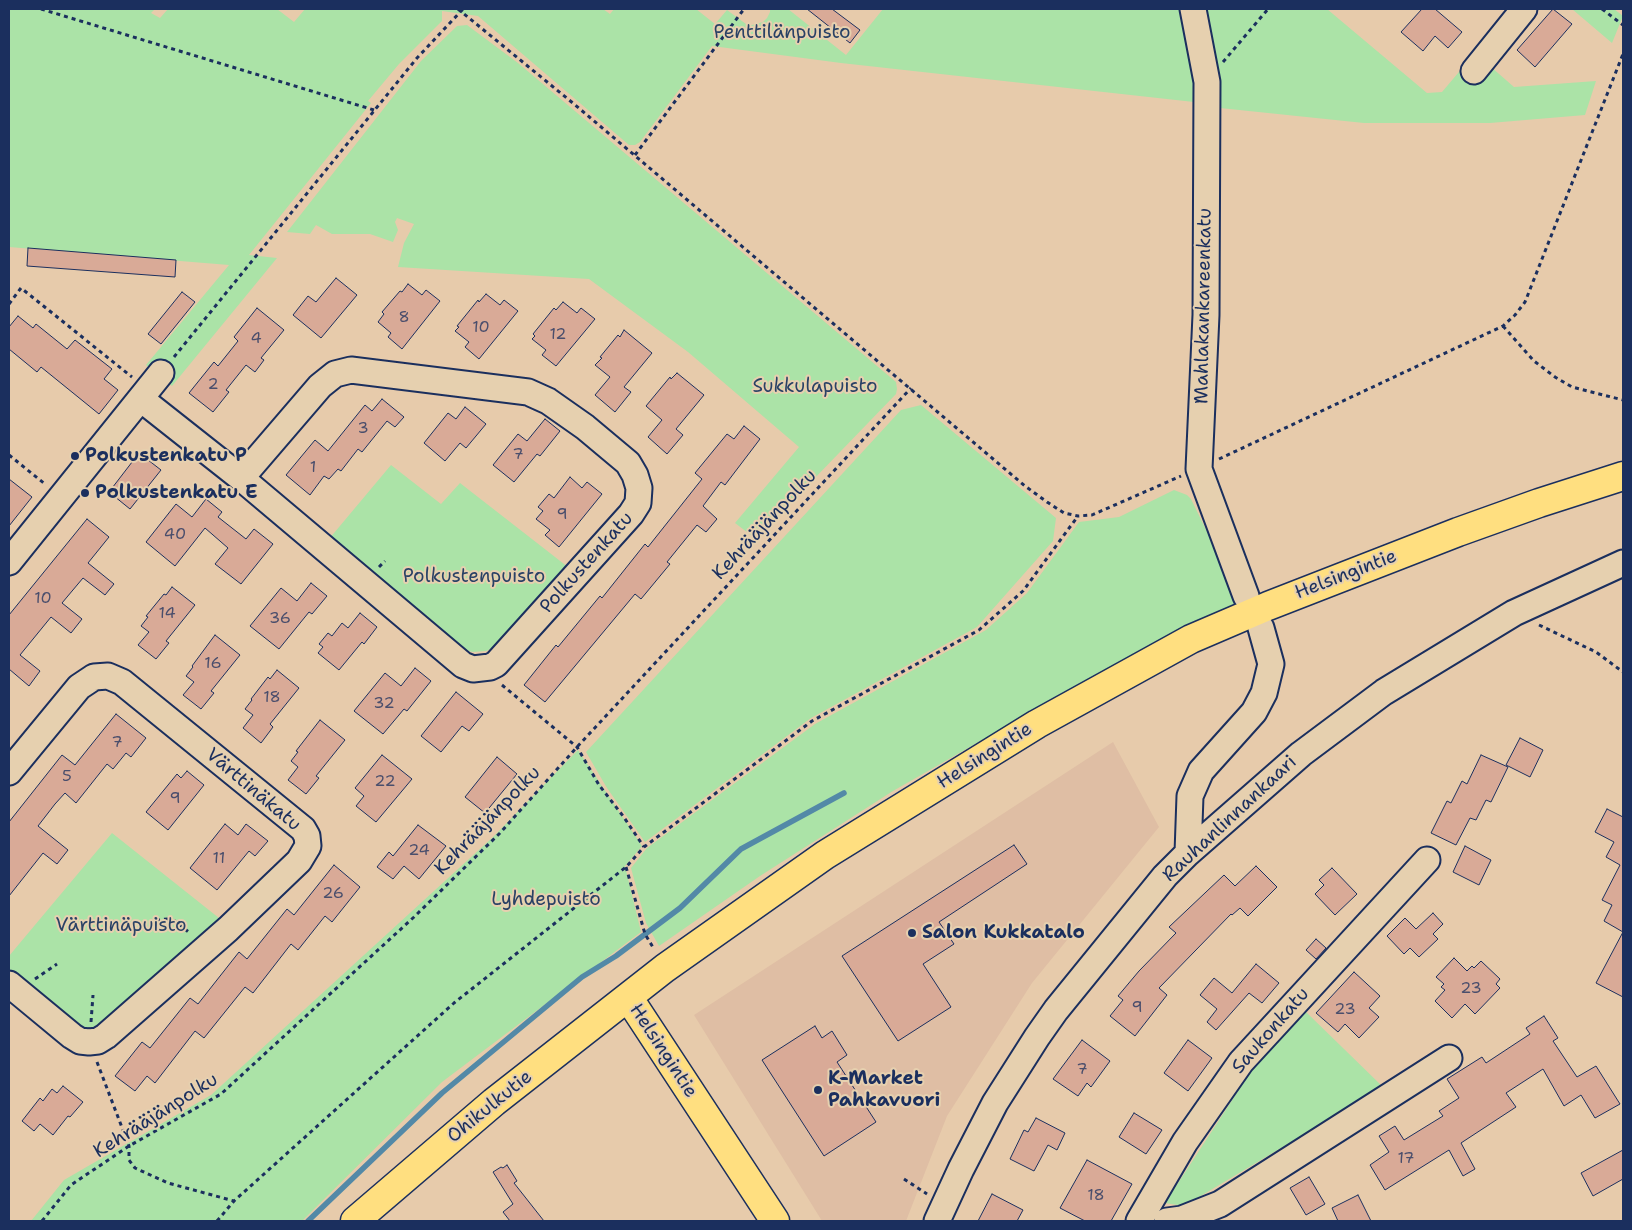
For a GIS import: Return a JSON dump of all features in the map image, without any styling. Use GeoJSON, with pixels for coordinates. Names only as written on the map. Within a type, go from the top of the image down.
{"type":"FeatureCollection","features":[{"type":"Feature","properties":{"kind":"main road","name":"Helsingintie"},"geometry":{"type":"LineString","coordinates":[[775,1221],[628,997],[665,968],[825,855],[1036,724],[1191,639],[1386,559],[1539,503],[1623,476]]}},
{"type":"Feature","properties":{"kind":"main road","name":"Ohikulkutie"},"geometry":{"type":"LineString","coordinates":[[355,1221],[494,1102],[628,997]]}},
{"type":"Feature","properties":{"kind":"street","name":"Mahlakankareenkatu"},"geometry":{"type":"LineString","coordinates":[[1193,9],[1207,82],[1206,315],[1199,468],[1246,596]]}},
{"type":"Feature","properties":{"kind":"street"},"geometry":{"type":"LineString","coordinates":[[1474,71],[1524,9]]}},
{"type":"Feature","properties":{"kind":"street","name":"Polkustenkatu"},"geometry":{"type":"LineString","coordinates":[[241,478],[320,386],[335,374],[351,370],[528,392],[548,401],[585,427],[628,463],[636,475],[639,488],[638,503],[632,514],[496,664],[482,669]]}},
{"type":"Feature","properties":{"kind":"street"},"geometry":{"type":"LineString","coordinates":[[9,562],[150,387],[241,478],[463,665],[473,669],[482,669]]}},
{"type":"Feature","properties":{"kind":"street","name":"Rauhanlinnankaari"},"geometry":{"type":"LineString","coordinates":[[937,1221],[961,1168],[995,1103],[1037,1037],[1056,1010],[1159,884],[1188,853],[1301,754],[1384,692],[1514,613],[1623,563]]}},
{"type":"Feature","properties":{"kind":"street"},"geometry":{"type":"LineString","coordinates":[[1188,853],[1190,796],[1201,771],[1254,712],[1264,693],[1271,664],[1260,628]]}},
{"type":"Feature","properties":{"kind":"street","name":"Värttinäkatu"},"geometry":{"type":"LineString","coordinates":[[9,772],[79,687],[94,677],[108,676],[122,682],[303,829],[307,836],[308,846],[299,861],[206,948],[106,1036],[89,1042]]}},
{"type":"Feature","properties":{"kind":"street","name":"Saukonkatu"},"geometry":{"type":"LineString","coordinates":[[1139,1221],[1185,1142],[1241,1062],[1428,860]]}},
{"type":"Feature","properties":{"kind":"street"},"geometry":{"type":"LineString","coordinates":[[9,984],[72,1036],[80,1041],[89,1042]]}},
{"type":"Feature","properties":{"kind":"street"},"geometry":{"type":"LineString","coordinates":[[1167,1221],[1182,1219],[1220,1204],[1449,1058]]}},
{"type":"Feature","properties":{"kind":"path"},"geometry":{"type":"LineString","coordinates":[[41,9],[374,110]]}},
{"type":"Feature","properties":{"kind":"path"},"geometry":{"type":"LineString","coordinates":[[635,155],[744,9]]}},
{"type":"Feature","properties":{"kind":"path"},"geometry":{"type":"LineString","coordinates":[[1207,82],[1268,9]]}},
{"type":"Feature","properties":{"kind":"path"},"geometry":{"type":"LineString","coordinates":[[1602,9],[1623,25]]}},
{"type":"Feature","properties":{"kind":"path"},"geometry":{"type":"LineString","coordinates":[[9,304],[21,288],[150,387],[374,110],[460,10],[635,155],[1025,486],[1064,513],[1078,516],[1092,515],[1199,468],[1503,326],[1525,302],[1623,54]]}},
{"type":"Feature","properties":{"kind":"path"},"geometry":{"type":"LineString","coordinates":[[1503,326],[1534,361],[1554,378],[1572,387],[1623,400]]}},
{"type":"Feature","properties":{"kind":"path","name":"Kehrääjänpolku"},"geometry":{"type":"LineString","coordinates":[[42,1221],[71,1185],[129,1146],[222,1094],[414,917],[485,847],[911,388]]}},
{"type":"Feature","properties":{"kind":"path"},"geometry":{"type":"LineString","coordinates":[[9,455],[61,497]]}},
{"type":"Feature","properties":{"kind":"path"},"geometry":{"type":"LineString","coordinates":[[217,1221],[234,1201],[454,1003],[626,867],[644,847],[812,721],[979,630],[1023,591],[1078,516]]}},
{"type":"Feature","properties":{"kind":"path"},"geometry":{"type":"LineString","coordinates":[[1514,613],[1596,652],[1623,672]]}},
{"type":"Feature","properties":{"kind":"path"},"geometry":{"type":"LineString","coordinates":[[482,669],[577,747],[599,785],[624,816],[644,847]]}},
{"type":"Feature","properties":{"kind":"path"},"geometry":{"type":"LineString","coordinates":[[626,867],[645,934],[665,968]]}},
{"type":"Feature","properties":{"kind":"path"},"geometry":{"type":"LineString","coordinates":[[156,920],[168,919],[175,921],[206,948]]}},
{"type":"Feature","properties":{"kind":"path"},"geometry":{"type":"LineString","coordinates":[[89,1042],[129,1146],[129,1160],[135,1168],[168,1183],[234,1201]]}},
{"type":"Feature","properties":{"kind":"path"},"geometry":{"type":"LineString","coordinates":[[904,1179],[930,1195]]}},
{"type":"Feature","properties":{"kind":"shaded area"},"geometry":{"type":"Polygon","coordinates":[[[1113,742],[1159,827],[1032,983],[947,1116],[906,1221],[822,1221],[694,1015],[1113,742]]]}},
{"type":"Feature","properties":{"kind":"green space","name":"Penttilänpuisto"},"geometry":{"type":"Polygon","coordinates":[[[9,9],[155,9],[151,13],[160,18],[168,9],[277,9],[294,22],[305,9],[603,9],[610,14],[614,9],[696,9],[715,24],[727,10],[746,24],[752,25],[763,22],[767,18],[770,9],[788,9],[846,55],[883,9],[1180,9],[1194,76],[1194,102],[841,63],[712,46],[640,142],[635,145],[629,145],[478,16],[442,11],[442,21],[399,64],[368,101],[371,103],[249,255],[277,258],[172,386],[146,365],[229,265],[9,247],[9,9]]]}},
{"type":"Feature","properties":{"kind":"green space"},"geometry":{"type":"Polygon","coordinates":[[[1202,9],[1327,9],[1427,93],[1442,92],[1475,53],[1514,87],[1596,81],[1585,115],[1490,123],[1364,123],[1220,108],[1212,52],[1202,9]]]}},
{"type":"Feature","properties":{"kind":"green space"},"geometry":{"type":"Polygon","coordinates":[[[1572,9],[1614,9],[1623,16],[1612,43],[1572,9]]]}},
{"type":"Feature","properties":{"kind":"green space","name":"Sukkulapuisto"},"geometry":{"type":"Polygon","coordinates":[[[467,25],[518,63],[896,382],[896,394],[756,539],[735,523],[799,447],[688,352],[589,279],[398,267],[404,243],[414,224],[397,218],[395,222],[398,230],[393,242],[370,234],[332,234],[316,225],[310,234],[287,232],[421,61],[457,26],[467,25]]]}},
{"type":"Feature","properties":{"kind":"green space"},"geometry":{"type":"Polygon","coordinates":[[[921,405],[1056,518],[1053,541],[977,627],[811,718],[645,842],[607,788],[586,752],[901,410],[921,405]]]}},
{"type":"Feature","properties":{"kind":"green space","name":"Polkustenpuisto"},"geometry":{"type":"Polygon","coordinates":[[[391,465],[441,504],[460,483],[573,571],[498,646],[486,651],[473,652],[461,649],[329,539],[391,465]]]}},
{"type":"Feature","properties":{"kind":"green space"},"geometry":{"type":"Polygon","coordinates":[[[1174,490],[1187,495],[1191,499],[1242,603],[1094,676],[893,791],[760,876],[659,946],[646,923],[631,868],[647,848],[815,724],[986,630],[1027,593],[1079,522],[1119,517],[1174,490]]]}},
{"type":"Feature","properties":{"kind":"green space","name":"Lyhdepuisto"},"geometry":{"type":"Polygon","coordinates":[[[578,750],[642,846],[625,866],[641,932],[442,1082],[302,1221],[31,1221],[64,1180],[211,1095],[493,837],[578,750]]]}},
{"type":"Feature","properties":{"kind":"green space","name":"Värttinäpuisto"},"geometry":{"type":"Polygon","coordinates":[[[112,833],[224,922],[106,1026],[88,1028],[75,1025],[9,973],[9,956],[112,833]]]}},
{"type":"Feature","properties":{"kind":"green space"},"geometry":{"type":"Polygon","coordinates":[[[1304,1010],[1383,1087],[1184,1206],[1165,1203],[1255,1065],[1304,1010]]]}},
{"type":"Feature","properties":{"kind":"building"},"geometry":{"type":"Polygon","coordinates":[[[807,9],[832,9],[860,30],[850,43],[807,9]]]}},
{"type":"Feature","properties":{"kind":"building"},"geometry":{"type":"Polygon","coordinates":[[[1422,9],[1435,9],[1462,32],[1448,48],[1435,36],[1423,51],[1401,32],[1422,9]]]}},
{"type":"Feature","properties":{"kind":"building"},"geometry":{"type":"Polygon","coordinates":[[[1553,9],[1572,24],[1535,67],[1517,50],[1553,9]]]}},
{"type":"Feature","properties":{"kind":"building"},"geometry":{"type":"Polygon","coordinates":[[[28,248],[176,260],[175,277],[27,266],[28,248]]]}},
{"type":"Feature","properties":{"kind":"building"},"geometry":{"type":"Polygon","coordinates":[[[336,278],[357,295],[321,338],[293,315],[308,296],[316,302],[336,278]]]}},
{"type":"Feature","properties":{"kind":"building"},"geometry":{"type":"Polygon","coordinates":[[[408,284],[422,295],[426,290],[440,301],[402,349],[388,337],[391,333],[378,322],[384,314],[382,312],[408,284]]]}},
{"type":"Feature","properties":{"kind":"building"},"geometry":{"type":"Polygon","coordinates":[[[182,292],[195,302],[161,344],[148,334],[182,292]]]}},
{"type":"Feature","properties":{"kind":"building"},"geometry":{"type":"Polygon","coordinates":[[[486,294],[500,305],[504,300],[518,311],[479,359],[465,347],[469,342],[455,331],[478,300],[479,302],[486,294]]]}},
{"type":"Feature","properties":{"kind":"building"},"geometry":{"type":"Polygon","coordinates":[[[563,302],[577,313],[581,308],[595,319],[556,366],[542,355],[546,350],[532,339],[535,336],[533,334],[554,308],[556,310],[563,302]]]}},
{"type":"Feature","properties":{"kind":"building"},"geometry":{"type":"Polygon","coordinates":[[[257,308],[284,330],[261,358],[264,360],[255,372],[246,365],[226,390],[229,392],[213,412],[189,393],[214,362],[218,366],[238,341],[234,337],[257,308]]]}},
{"type":"Feature","properties":{"kind":"building"},"geometry":{"type":"Polygon","coordinates":[[[18,316],[33,328],[36,324],[67,349],[75,340],[112,369],[104,379],[118,390],[99,414],[41,367],[37,372],[9,349],[9,327],[18,316]]]}},
{"type":"Feature","properties":{"kind":"building"},"geometry":{"type":"Polygon","coordinates":[[[624,330],[652,353],[624,387],[631,392],[615,412],[595,395],[610,377],[595,365],[624,330]]]}},
{"type":"Feature","properties":{"kind":"building"},"geometry":{"type":"Polygon","coordinates":[[[677,373],[704,395],[676,429],[683,435],[667,454],[648,437],[662,420],[646,406],[670,377],[671,379],[677,373]]]}},
{"type":"Feature","properties":{"kind":"building"},"geometry":{"type":"Polygon","coordinates":[[[382,399],[404,417],[395,427],[387,421],[362,452],[358,449],[341,471],[338,469],[329,479],[324,476],[310,495],[286,475],[315,440],[328,451],[365,405],[372,411],[382,399]]]}},
{"type":"Feature","properties":{"kind":"building"},"geometry":{"type":"Polygon","coordinates":[[[465,407],[486,424],[466,448],[460,443],[445,461],[424,443],[448,413],[456,419],[465,407]]]}},
{"type":"Feature","properties":{"kind":"building"},"geometry":{"type":"Polygon","coordinates":[[[545,419],[560,431],[540,456],[537,454],[514,482],[493,465],[518,434],[527,441],[545,419]]]}},
{"type":"Feature","properties":{"kind":"building"},"geometry":{"type":"Polygon","coordinates":[[[744,426],[760,439],[725,485],[721,482],[703,506],[717,519],[706,532],[697,525],[667,562],[670,564],[641,599],[635,594],[545,702],[524,685],[556,645],[558,647],[600,596],[602,598],[645,544],[648,547],[702,479],[695,473],[727,434],[734,439],[744,426]]]}},
{"type":"Feature","properties":{"kind":"building"},"geometry":{"type":"Polygon","coordinates":[[[139,453],[161,470],[130,509],[109,492],[139,453]]]}},
{"type":"Feature","properties":{"kind":"building"},"geometry":{"type":"Polygon","coordinates":[[[570,477],[582,488],[587,482],[602,494],[559,547],[545,535],[550,530],[536,519],[543,511],[538,507],[549,494],[554,498],[570,477]]]}},
{"type":"Feature","properties":{"kind":"building"},"geometry":{"type":"Polygon","coordinates":[[[9,479],[32,497],[9,526],[9,479]]]}},
{"type":"Feature","properties":{"kind":"building"},"geometry":{"type":"Polygon","coordinates":[[[206,499],[222,512],[218,517],[246,539],[254,529],[273,544],[241,584],[215,564],[228,548],[205,528],[175,566],[146,542],[176,504],[192,517],[206,499]]]}},
{"type":"Feature","properties":{"kind":"building"},"geometry":{"type":"Polygon","coordinates":[[[87,519],[109,537],[88,563],[114,584],[105,595],[83,578],[62,603],[82,619],[71,633],[51,617],[20,655],[40,671],[29,686],[9,669],[9,615],[87,519]]]}},
{"type":"Feature","properties":{"kind":"building"},"geometry":{"type":"Polygon","coordinates":[[[311,583],[327,596],[312,614],[309,612],[279,649],[250,626],[281,588],[297,601],[311,583]]]}},
{"type":"Feature","properties":{"kind":"building"},"geometry":{"type":"Polygon","coordinates":[[[172,587],[195,605],[166,641],[169,643],[156,659],[138,645],[149,632],[141,626],[148,617],[146,616],[172,587]]]}},
{"type":"Feature","properties":{"kind":"building"},"geometry":{"type":"Polygon","coordinates":[[[360,613],[377,627],[364,644],[362,642],[339,670],[318,653],[323,647],[319,644],[328,633],[332,636],[342,623],[348,628],[360,613]]]}},
{"type":"Feature","properties":{"kind":"building"},"geometry":{"type":"Polygon","coordinates":[[[215,635],[240,655],[211,691],[214,693],[201,709],[183,695],[194,682],[186,676],[215,635]]]}},
{"type":"Feature","properties":{"kind":"building"},"geometry":{"type":"Polygon","coordinates":[[[415,668],[431,681],[407,711],[404,709],[383,734],[354,711],[385,673],[401,686],[415,668]]]}},
{"type":"Feature","properties":{"kind":"building"},"geometry":{"type":"Polygon","coordinates":[[[277,670],[299,688],[270,724],[273,727],[261,743],[243,728],[253,715],[245,709],[268,677],[270,679],[277,670]]]}},
{"type":"Feature","properties":{"kind":"building"},"geometry":{"type":"Polygon","coordinates":[[[456,692],[483,714],[469,731],[462,726],[441,752],[421,736],[456,692]]]}},
{"type":"Feature","properties":{"kind":"building"},"geometry":{"type":"Polygon","coordinates":[[[116,714],[146,738],[131,757],[126,753],[113,769],[107,764],[76,803],[65,793],[55,804],[38,826],[68,850],[57,864],[43,853],[9,896],[9,822],[62,755],[75,765],[116,714]]]}},
{"type":"Feature","properties":{"kind":"building"},"geometry":{"type":"Polygon","coordinates":[[[320,720],[345,740],[316,776],[319,778],[306,794],[288,780],[298,767],[291,761],[298,752],[296,751],[320,720]]]}},
{"type":"Feature","properties":{"kind":"building"},"geometry":{"type":"Polygon","coordinates":[[[1520,738],[1543,750],[1530,777],[1506,765],[1520,738]]]}},
{"type":"Feature","properties":{"kind":"building"},"geometry":{"type":"Polygon","coordinates":[[[382,755],[412,779],[376,822],[356,806],[364,796],[355,788],[382,755]]]}},
{"type":"Feature","properties":{"kind":"building"},"geometry":{"type":"Polygon","coordinates":[[[1481,755],[1508,767],[1491,802],[1486,800],[1476,820],[1470,818],[1456,845],[1431,833],[1447,801],[1451,803],[1462,781],[1467,784],[1481,755]]]}},
{"type":"Feature","properties":{"kind":"building"},"geometry":{"type":"Polygon","coordinates":[[[497,757],[517,774],[485,813],[465,797],[497,757]]]}},
{"type":"Feature","properties":{"kind":"building"},"geometry":{"type":"Polygon","coordinates":[[[187,771],[204,785],[168,830],[146,812],[177,774],[181,778],[187,771]]]}},
{"type":"Feature","properties":{"kind":"building"},"geometry":{"type":"Polygon","coordinates":[[[1607,809],[1623,817],[1623,932],[1604,921],[1612,905],[1602,900],[1620,865],[1606,857],[1614,842],[1595,832],[1607,809]]]}},
{"type":"Feature","properties":{"kind":"building"},"geometry":{"type":"Polygon","coordinates":[[[225,824],[238,835],[246,824],[268,841],[255,856],[249,851],[217,890],[190,868],[225,824]]]}},
{"type":"Feature","properties":{"kind":"building"},"geometry":{"type":"Polygon","coordinates":[[[418,825],[446,846],[419,879],[404,866],[393,879],[377,867],[389,852],[393,856],[418,825]]]}},
{"type":"Feature","properties":{"kind":"building","name":"Salon Kukkatalo"},"geometry":{"type":"Polygon","coordinates":[[[1014,845],[1027,864],[939,922],[954,944],[923,964],[951,1007],[898,1041],[842,956],[1014,845]]]}},
{"type":"Feature","properties":{"kind":"building"},"geometry":{"type":"Polygon","coordinates":[[[1465,846],[1491,860],[1479,885],[1453,872],[1465,846]]]}},
{"type":"Feature","properties":{"kind":"building"},"geometry":{"type":"Polygon","coordinates":[[[334,865],[360,887],[332,922],[325,916],[298,950],[291,944],[253,993],[245,987],[204,1038],[195,1031],[155,1083],[147,1076],[135,1091],[115,1076],[142,1042],[150,1048],[190,998],[198,1004],[239,952],[247,959],[287,909],[294,915],[334,865]]]}},
{"type":"Feature","properties":{"kind":"building"},"geometry":{"type":"Polygon","coordinates":[[[1256,866],[1277,887],[1248,916],[1240,908],[1231,914],[1159,988],[1167,995],[1135,1036],[1110,1016],[1123,1000],[1118,996],[1176,933],[1169,927],[1224,875],[1235,886],[1256,866]]]}},
{"type":"Feature","properties":{"kind":"building"},"geometry":{"type":"Polygon","coordinates":[[[1332,868],[1357,894],[1335,915],[1315,894],[1324,885],[1319,880],[1332,868]]]}},
{"type":"Feature","properties":{"kind":"building"},"geometry":{"type":"Polygon","coordinates":[[[1433,913],[1443,924],[1433,934],[1438,939],[1419,957],[1410,948],[1404,954],[1387,936],[1405,918],[1416,929],[1433,913]]]}},
{"type":"Feature","properties":{"kind":"building"},"geometry":{"type":"Polygon","coordinates":[[[1623,932],[1623,997],[1596,983],[1623,932]]]}},
{"type":"Feature","properties":{"kind":"building"},"geometry":{"type":"Polygon","coordinates":[[[1316,939],[1326,948],[1316,959],[1306,950],[1316,939]]]}},
{"type":"Feature","properties":{"kind":"building"},"geometry":{"type":"Polygon","coordinates":[[[1454,958],[1467,971],[1472,966],[1474,968],[1481,961],[1500,979],[1496,984],[1500,988],[1475,1014],[1465,1004],[1452,1018],[1435,1001],[1445,990],[1441,987],[1444,984],[1436,977],[1454,958]]]}},
{"type":"Feature","properties":{"kind":"building"},"geometry":{"type":"Polygon","coordinates":[[[1256,964],[1279,983],[1262,1003],[1249,993],[1216,1030],[1207,1022],[1217,1009],[1200,995],[1214,978],[1232,993],[1256,964]]]}},
{"type":"Feature","properties":{"kind":"building"},"geometry":{"type":"Polygon","coordinates":[[[1354,972],[1380,996],[1369,1008],[1379,1017],[1359,1038],[1345,1024],[1338,1032],[1316,1013],[1354,972]]]}},
{"type":"Feature","properties":{"kind":"building"},"geometry":{"type":"Polygon","coordinates":[[[1544,1016],[1558,1038],[1553,1041],[1577,1077],[1596,1066],[1620,1104],[1595,1118],[1581,1095],[1564,1106],[1543,1069],[1506,1093],[1516,1107],[1461,1143],[1475,1169],[1463,1176],[1449,1150],[1385,1190],[1370,1165],[1389,1152],[1379,1136],[1395,1126],[1404,1140],[1443,1116],[1439,1111],[1459,1098],[1447,1079],[1482,1057],[1486,1063],[1530,1034],[1526,1028],[1544,1016]]]}},
{"type":"Feature","properties":{"kind":"building","name":"K-Market Pahkavuori"},"geometry":{"type":"Polygon","coordinates":[[[815,1026],[822,1038],[832,1031],[847,1055],[837,1062],[876,1122],[824,1156],[762,1060],[815,1026]]]}},
{"type":"Feature","properties":{"kind":"building"},"geometry":{"type":"Polygon","coordinates":[[[1082,1040],[1110,1061],[1091,1087],[1087,1083],[1078,1096],[1053,1079],[1082,1040]]]}},
{"type":"Feature","properties":{"kind":"building"},"geometry":{"type":"Polygon","coordinates":[[[1188,1040],[1212,1058],[1188,1091],[1164,1073],[1188,1040]]]}},
{"type":"Feature","properties":{"kind":"building"},"geometry":{"type":"Polygon","coordinates":[[[63,1086],[83,1102],[70,1117],[68,1116],[53,1135],[40,1124],[34,1131],[22,1121],[40,1098],[43,1101],[52,1089],[57,1093],[63,1086]]]}},
{"type":"Feature","properties":{"kind":"building"},"geometry":{"type":"Polygon","coordinates":[[[1134,1113],[1162,1130],[1146,1154],[1119,1137],[1134,1113]]]}},
{"type":"Feature","properties":{"kind":"building"},"geometry":{"type":"Polygon","coordinates":[[[1036,1118],[1065,1133],[1057,1150],[1048,1145],[1034,1171],[1010,1159],[1024,1130],[1028,1132],[1036,1118]]]}},
{"type":"Feature","properties":{"kind":"building"},"geometry":{"type":"Polygon","coordinates":[[[1623,1150],[1623,1179],[1593,1196],[1581,1173],[1623,1150]]]}},
{"type":"Feature","properties":{"kind":"building"},"geometry":{"type":"Polygon","coordinates":[[[1087,1160],[1132,1184],[1111,1221],[1085,1221],[1060,1208],[1087,1160]]]}},
{"type":"Feature","properties":{"kind":"building"},"geometry":{"type":"Polygon","coordinates":[[[507,1165],[517,1181],[514,1183],[544,1221],[510,1221],[503,1212],[513,1204],[493,1172],[507,1165]]]}},
{"type":"Feature","properties":{"kind":"building"},"geometry":{"type":"Polygon","coordinates":[[[1309,1177],[1325,1204],[1306,1215],[1290,1188],[1309,1177]]]}},
{"type":"Feature","properties":{"kind":"building"},"geometry":{"type":"Polygon","coordinates":[[[992,1194],[1023,1210],[1017,1221],[978,1221],[992,1194]]]}},
{"type":"Feature","properties":{"kind":"building"},"geometry":{"type":"Polygon","coordinates":[[[1358,1195],[1371,1221],[1338,1221],[1332,1208],[1358,1195]]]}},
{"type":"Feature","properties":{"kind":"waterway"},"geometry":{"type":"LineString","coordinates":[[308,1221],[442,1093],[582,977],[616,956],[680,908],[741,849],[844,793]]}},
{"type":"Feature","properties":{"kind":"place","name":"Polkustenkatu P"},"geometry":{"type":"Point","coordinates":[75,456]}},
{"type":"Feature","properties":{"kind":"place","name":"Polkustenkatu E"},"geometry":{"type":"Point","coordinates":[85,493]}},
{"type":"Feature","properties":{"kind":"place","name":"Salon Kukkatalo"},"geometry":{"type":"Point","coordinates":[912,933]}},
{"type":"Feature","properties":{"kind":"place","name":"K-Market Pahkavuori"},"geometry":{"type":"Point","coordinates":[818,1090]}}]}
